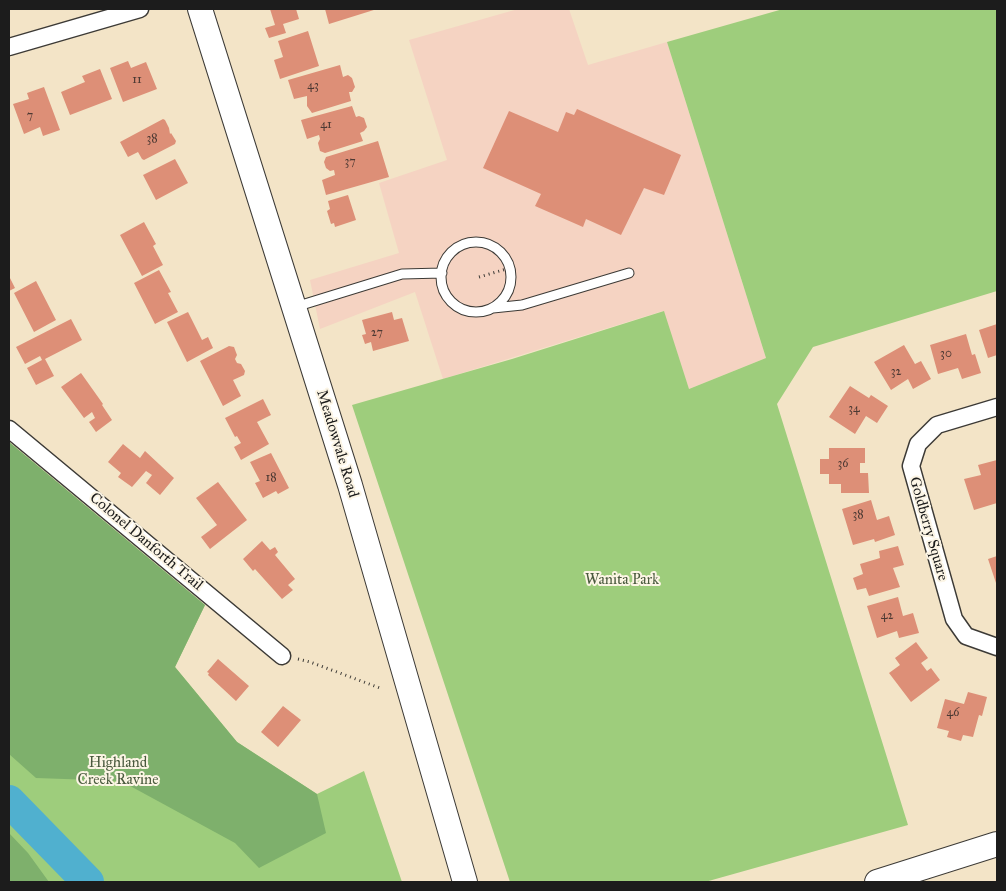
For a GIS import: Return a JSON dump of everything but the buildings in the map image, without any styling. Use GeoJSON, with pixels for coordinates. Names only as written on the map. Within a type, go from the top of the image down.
{"type":"FeatureCollection","features":[{"type":"Feature","properties":{"kind":"street"},"geometry":{"type":"LineString","coordinates":[[9,47],[140,9]]}},
{"type":"Feature","properties":{"kind":"street","name":"Meadowvale Road"},"geometry":{"type":"LineString","coordinates":[[200,9],[357,507],[465,882]]}},
{"type":"Feature","properties":{"kind":"street","name":"Goldberry Square"},"geometry":{"type":"LineString","coordinates":[[997,407],[937,425],[918,444],[911,466],[954,619],[966,636],[997,647]]}},
{"type":"Feature","properties":{"kind":"street","name":"Colonel Danforth Trail"},"geometry":{"type":"LineString","coordinates":[[9,429],[282,656]]}},
{"type":"Feature","properties":{"kind":"street"},"geometry":{"type":"LineString","coordinates":[[876,882],[997,844]]}},
{"type":"Feature","properties":{"kind":"lane"},"geometry":{"type":"LineString","coordinates":[[479,243],[490,245],[499,251],[510,268],[511,281],[508,292],[502,302],[482,312],[471,312],[460,308],[450,301],[444,291],[441,279],[442,268],[448,257],[456,249],[467,244],[479,243]]}},
{"type":"Feature","properties":{"kind":"lane"},"geometry":{"type":"LineString","coordinates":[[294,308],[402,274],[442,272]]}},
{"type":"Feature","properties":{"kind":"lane"},"geometry":{"type":"LineString","coordinates":[[493,308],[522,305],[629,273]]}},
{"type":"Feature","properties":{"kind":"path"},"geometry":{"type":"LineString","coordinates":[[479,277],[510,268]]}},
{"type":"Feature","properties":{"kind":"path"},"geometry":{"type":"LineString","coordinates":[[282,656],[310,662],[380,688]]}},
{"type":"Feature","properties":{"kind":"shaded area"},"geometry":{"type":"Polygon","coordinates":[[[518,9],[569,9],[588,65],[667,42],[766,358],[689,389],[663,311],[443,379],[415,292],[320,329],[310,280],[399,253],[379,183],[447,160],[409,40],[518,9]]]}},
{"type":"Feature","properties":{"kind":"green space","name":"Wanita Park"},"geometry":{"type":"Polygon","coordinates":[[[783,9],[997,9],[997,291],[813,347],[777,404],[908,825],[705,882],[510,882],[352,405],[512,359],[664,311],[689,389],[766,358],[667,42],[783,9]]]}},
{"type":"Feature","properties":{"kind":"green space","name":"Highland Creek Ravine"},"geometry":{"type":"Polygon","coordinates":[[[9,442],[205,605],[175,667],[237,742],[317,794],[364,771],[402,882],[9,882],[9,442]]]}},
{"type":"Feature","properties":{"kind":"green space","name":"Highland Creek Ravine"},"geometry":{"type":"Polygon","coordinates":[[[9,442],[205,605],[175,667],[237,742],[317,794],[326,833],[259,868],[235,843],[121,781],[36,778],[9,754],[9,442]]]}},
{"type":"Feature","properties":{"kind":"green space"},"geometry":{"type":"Polygon","coordinates":[[[9,833],[28,853],[49,882],[9,882],[9,833]]]}},
{"type":"Feature","properties":{"kind":"waterway"},"geometry":{"type":"LineString","coordinates":[[9,801],[88,882]]}}]}
